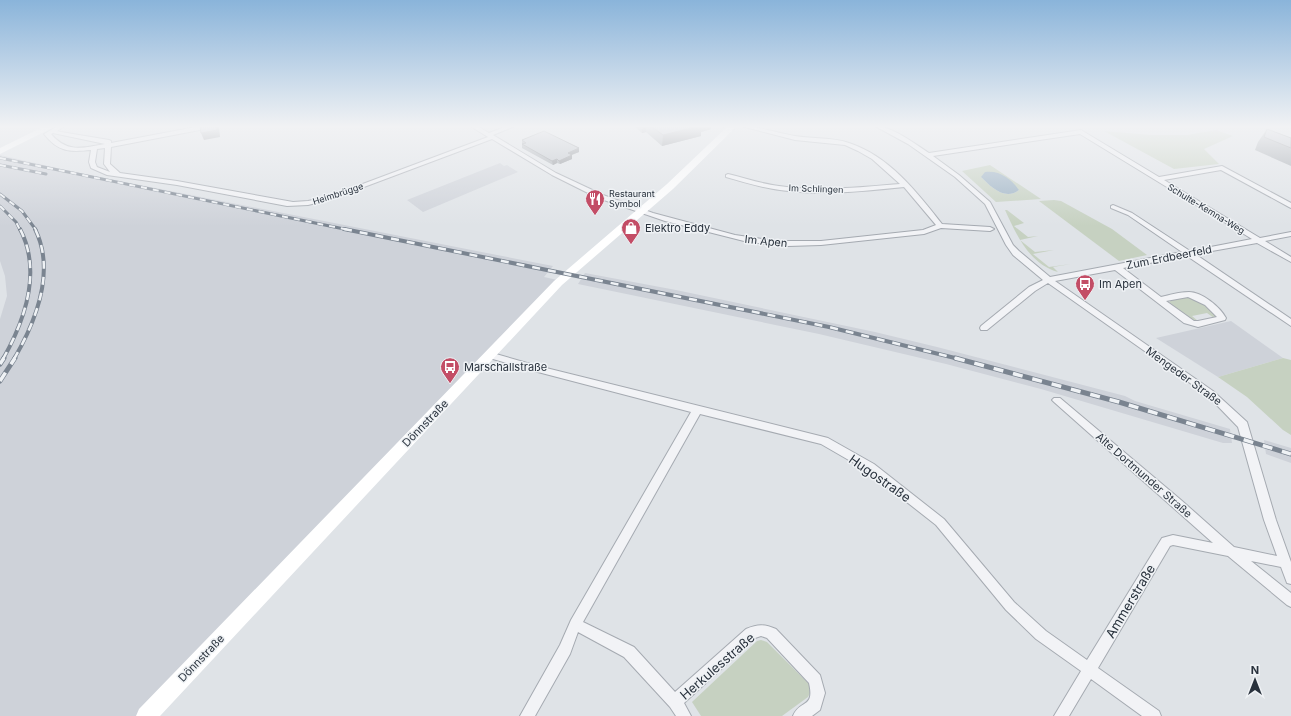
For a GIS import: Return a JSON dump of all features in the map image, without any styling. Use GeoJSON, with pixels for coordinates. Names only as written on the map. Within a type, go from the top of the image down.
{"type":"FeatureCollection","features":[{"type":"Feature","properties":{"kind":"street","name":"Heimbrügge"},"geometry":{"type":"LineString","coordinates":[[92,159],[94,168],[107,173],[129,178],[177,184],[287,204],[307,204],[336,196],[431,159]]}},
{"type":"Feature","properties":{"kind":"street","name":"Heimbrügge"},"geometry":{"type":"LineString","coordinates":[[106,159],[108,168],[129,178]]}},
{"type":"Feature","properties":{"kind":"street","name":"Im Apen"},"geometry":{"type":"LineString","coordinates":[[530,159],[585,190],[640,212],[741,239],[789,244],[817,243],[924,232],[940,226],[990,229]]}},
{"type":"Feature","properties":{"kind":"street","name":"Dönnstraße"},"geometry":{"type":"LineString","coordinates":[[146,716],[489,355],[575,267],[640,212],[696,159]]}},
{"type":"Feature","properties":{"kind":"street"},"geometry":{"type":"LineString","coordinates":[[876,159],[906,185],[940,226]]}},
{"type":"Feature","properties":{"kind":"street","name":"Mengeder Straße"},"geometry":{"type":"LineString","coordinates":[[935,159],[957,176],[988,203],[1010,246],[1016,253],[1048,280],[1210,393],[1237,418],[1242,426],[1270,520],[1291,579]]}},
{"type":"Feature","properties":{"kind":"street","name":"Schulte-Kemna-Weg"},"geometry":{"type":"LineString","coordinates":[[1125,159],[1291,260]]}},
{"type":"Feature","properties":{"kind":"street"},"geometry":{"type":"LineString","coordinates":[[1157,179],[1222,168],[1291,206]]}},
{"type":"Feature","properties":{"kind":"street","name":"Im Schlingen"},"geometry":{"type":"LineString","coordinates":[[728,176],[765,185],[800,190],[848,190],[906,185]]}},
{"type":"Feature","properties":{"kind":"street"},"geometry":{"type":"LineString","coordinates":[[1113,207],[1130,214],[1291,323]]}},
{"type":"Feature","properties":{"kind":"street","name":"Zum Erdbeerfeld"},"geometry":{"type":"LineString","coordinates":[[1048,280],[1291,234]]}},
{"type":"Feature","properties":{"kind":"street"},"geometry":{"type":"LineString","coordinates":[[1117,267],[1159,300],[1187,321],[1198,324],[1219,320],[1222,318],[1217,311],[1195,296],[1183,295],[1159,300]]}},
{"type":"Feature","properties":{"kind":"street"},"geometry":{"type":"LineString","coordinates":[[984,328],[1032,289],[1048,280]]}},
{"type":"Feature","properties":{"kind":"street","name":"Hugostraße"},"geometry":{"type":"LineString","coordinates":[[489,355],[697,410],[824,441],[870,467],[940,522],[1010,606],[1041,635],[1154,716]]}},
{"type":"Feature","properties":{"kind":"street","name":"Alte Dortmunder Straße"},"geometry":{"type":"LineString","coordinates":[[1057,400],[1178,502],[1230,551]]}},
{"type":"Feature","properties":{"kind":"street"},"geometry":{"type":"LineString","coordinates":[[527,716],[565,649],[574,624],[697,410]]}},
{"type":"Feature","properties":{"kind":"street","name":"Ammerstraße"},"geometry":{"type":"LineString","coordinates":[[1061,716],[1166,542],[1173,540],[1285,563]]}},
{"type":"Feature","properties":{"kind":"street","name":"Ammerstraße"},"geometry":{"type":"LineString","coordinates":[[1230,551],[1291,601]]}},
{"type":"Feature","properties":{"kind":"street","name":"Herkulesstraße"},"geometry":{"type":"LineString","coordinates":[[574,624],[629,652],[675,702],[684,716]]}},
{"type":"Feature","properties":{"kind":"street","name":"Herkulesstraße"},"geometry":{"type":"LineString","coordinates":[[675,702],[751,633],[761,630],[771,633],[815,680],[818,693],[815,705],[800,716]]}},
{"type":"Feature","properties":{"kind":"shaded area"},"geometry":{"type":"Polygon","coordinates":[[[0,159],[19,159],[79,173],[553,266],[544,277],[562,281],[146,716],[0,716],[0,319],[7,296],[5,276],[0,261],[0,159]]]}},
{"type":"Feature","properties":{"kind":"shaded area"},"geometry":{"type":"Polygon","coordinates":[[[500,163],[504,166],[507,165],[518,172],[423,212],[407,200],[500,163]]]}},
{"type":"Feature","properties":{"kind":"shaded area"},"geometry":{"type":"Polygon","coordinates":[[[585,273],[676,290],[875,332],[1125,396],[1135,401],[1230,429],[1232,443],[1223,443],[1041,389],[946,364],[819,334],[578,284],[585,273]]]}},
{"type":"Feature","properties":{"kind":"shaded area"},"geometry":{"type":"Polygon","coordinates":[[[1231,321],[1283,358],[1218,377],[1156,338],[1231,321]]]}},
{"type":"Feature","properties":{"kind":"shaded area"},"geometry":{"type":"Polygon","coordinates":[[[1264,440],[1291,448],[1291,463],[1266,454],[1264,440]]]}},
{"type":"Feature","properties":{"kind":"green space"},"geometry":{"type":"Polygon","coordinates":[[[1156,159],[1214,159],[1219,164],[1174,169],[1156,159]]]}},
{"type":"Feature","properties":{"kind":"green space"},"geometry":{"type":"Polygon","coordinates":[[[990,165],[1041,199],[996,202],[962,171],[990,165]],[[981,177],[989,185],[1003,193],[1009,194],[1019,190],[981,177]]]}},
{"type":"Feature","properties":{"kind":"green space"},"geometry":{"type":"Polygon","coordinates":[[[1039,201],[1061,201],[1112,229],[1147,255],[1119,261],[1039,201]]]}},
{"type":"Feature","properties":{"kind":"green space"},"geometry":{"type":"Polygon","coordinates":[[[1005,210],[1024,223],[1014,226],[1028,237],[1038,236],[1020,240],[1005,210]]]}},
{"type":"Feature","properties":{"kind":"green space"},"geometry":{"type":"Polygon","coordinates":[[[1020,240],[1035,252],[1054,250],[1033,254],[1049,267],[1071,264],[1053,267],[1058,272],[1048,268],[1031,255],[1020,240]]]}},
{"type":"Feature","properties":{"kind":"green space"},"geometry":{"type":"Polygon","coordinates":[[[1189,297],[1203,303],[1211,309],[1216,316],[1214,318],[1207,313],[1192,316],[1198,321],[1194,320],[1182,314],[1169,303],[1171,300],[1189,297]]]}},
{"type":"Feature","properties":{"kind":"green space"},"geometry":{"type":"Polygon","coordinates":[[[1283,358],[1291,360],[1291,435],[1283,430],[1247,397],[1218,377],[1283,358]]]}},
{"type":"Feature","properties":{"kind":"green space"},"geometry":{"type":"Polygon","coordinates":[[[761,640],[767,642],[809,684],[810,693],[808,697],[782,716],[701,716],[692,702],[757,641],[761,640]]]}},
{"type":"Feature","properties":{"kind":"water"},"geometry":{"type":"Polygon","coordinates":[[[985,172],[996,172],[1005,176],[1019,190],[1009,194],[998,191],[981,177],[985,172]]]}},
{"type":"Feature","properties":{"kind":"railway"},"geometry":{"type":"LineString","coordinates":[[7,159],[349,230]]}},
{"type":"Feature","properties":{"kind":"railway"},"geometry":{"type":"LineString","coordinates":[[0,165],[46,174]]}},
{"type":"Feature","properties":{"kind":"railway"},"geometry":{"type":"LineString","coordinates":[[0,194],[22,211],[36,230]]}},
{"type":"Feature","properties":{"kind":"railway"},"geometry":{"type":"LineString","coordinates":[[0,206],[16,222],[20,230]]}},
{"type":"Feature","properties":{"kind":"railway"},"geometry":{"type":"LineString","coordinates":[[3,359],[18,328],[28,295],[30,262],[20,229]]}},
{"type":"Feature","properties":{"kind":"railway"},"geometry":{"type":"LineString","coordinates":[[14,359],[30,329],[41,296],[44,262],[41,245],[35,229]]}},
{"type":"Feature","properties":{"kind":"railway"},"geometry":{"type":"LineString","coordinates":[[344,229],[829,327],[956,358]]}},
{"type":"Feature","properties":{"kind":"railway"},"geometry":{"type":"LineString","coordinates":[[0,364],[4,358]]}},
{"type":"Feature","properties":{"kind":"railway"},"geometry":{"type":"LineString","coordinates":[[0,381],[15,358]]}},
{"type":"Feature","properties":{"kind":"railway"},"geometry":{"type":"LineString","coordinates":[[956,358],[1119,402],[1291,454]]}},
{"type":"Feature","properties":{"kind":"place","name":"Restaurant Symbol"},"geometry":{"type":"Point","coordinates":[595,216]}},
{"type":"Feature","properties":{"kind":"place","name":"Elektro Eddy"},"geometry":{"type":"Point","coordinates":[631,245]}},
{"type":"Feature","properties":{"kind":"place","name":"Im Apen"},"geometry":{"type":"Point","coordinates":[1085,301]}},
{"type":"Feature","properties":{"kind":"place","name":"Marschallstraße"},"geometry":{"type":"Point","coordinates":[450,384]}}]}
